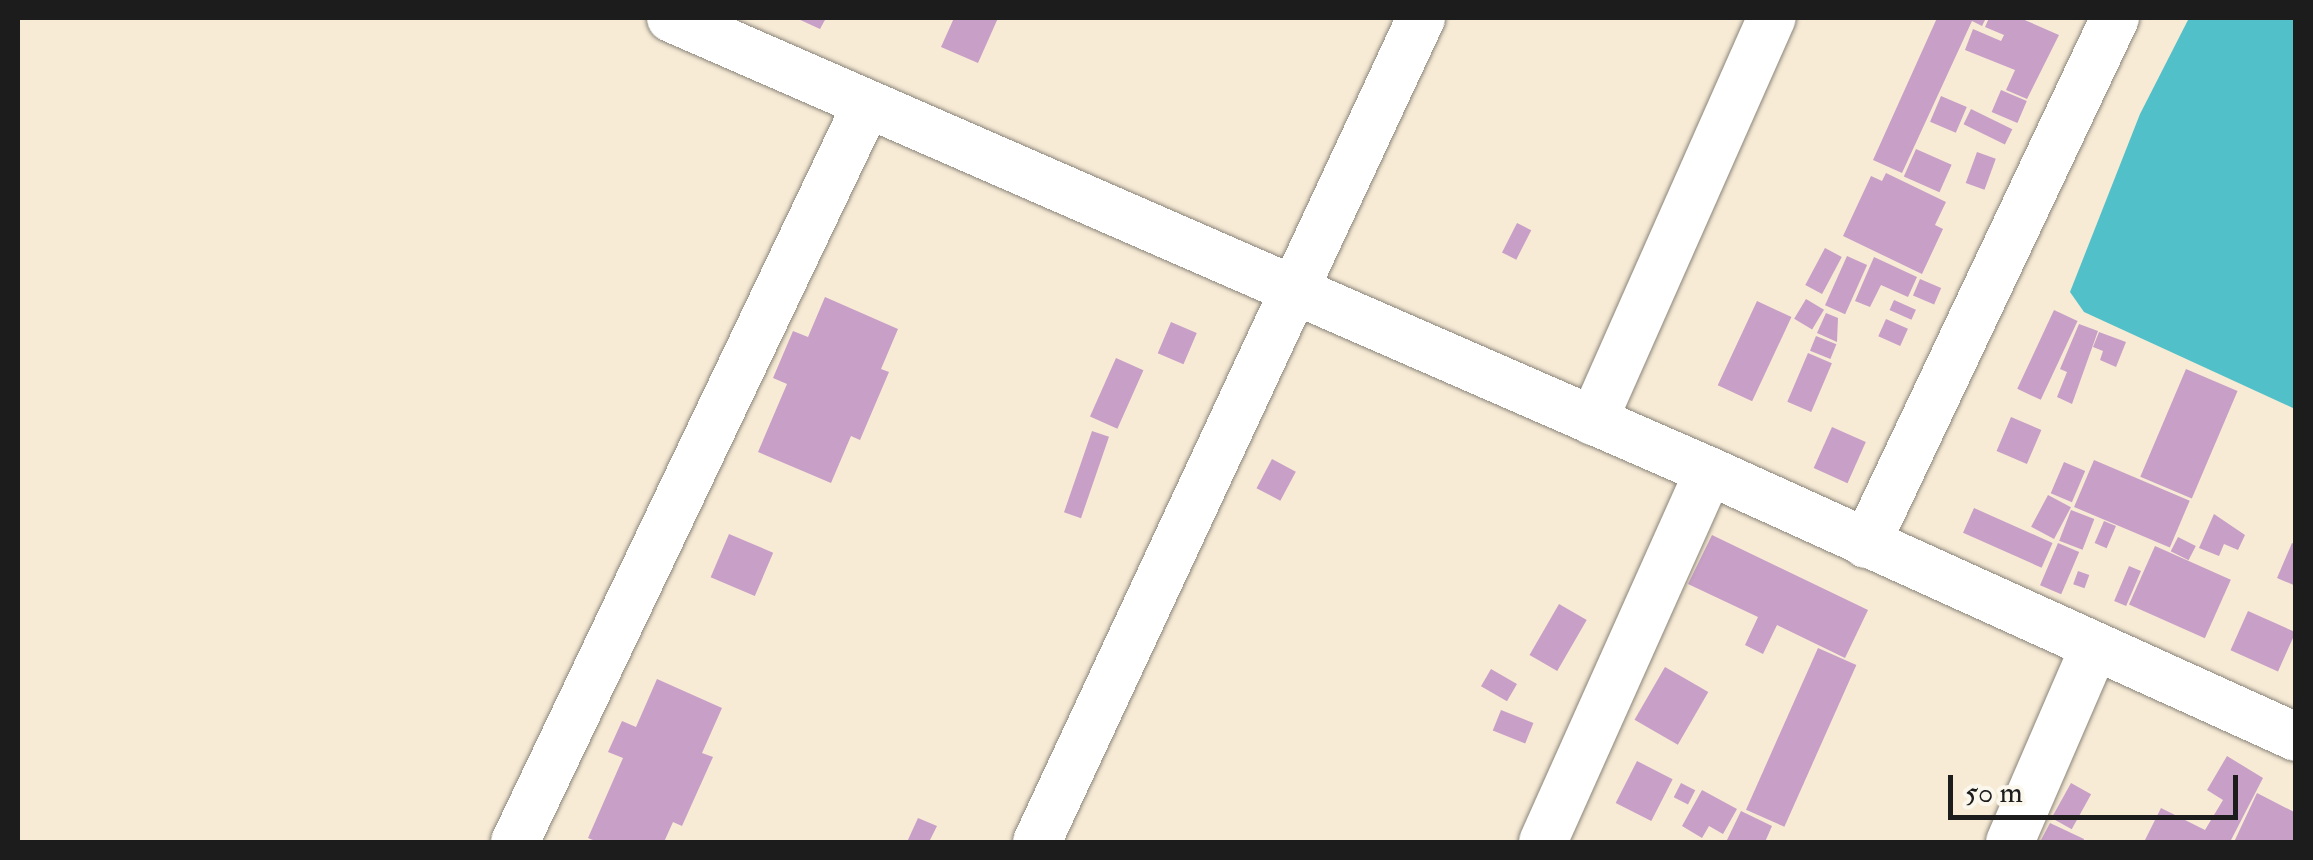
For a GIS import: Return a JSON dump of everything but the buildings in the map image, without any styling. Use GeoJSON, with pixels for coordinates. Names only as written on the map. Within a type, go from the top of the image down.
{"type":"FeatureCollection","features":[{"type":"Feature","properties":{"kind":"street"},"geometry":{"type":"LineString","coordinates":[[1037,842],[1421,18]]}},
{"type":"Feature","properties":{"kind":"street"},"geometry":{"type":"LineString","coordinates":[[1593,421],[1772,18]]}},
{"type":"Feature","properties":{"kind":"street"},"geometry":{"type":"LineString","coordinates":[[1866,544],[2115,18]]}},
{"type":"Feature","properties":{"kind":"street"},"geometry":{"type":"LineString","coordinates":[[687,21],[1294,293],[1709,471],[2296,737]]}},
{"type":"Feature","properties":{"kind":"street"},"geometry":{"type":"LineString","coordinates":[[515,842],[867,104]]}},
{"type":"Feature","properties":{"kind":"street"},"geometry":{"type":"LineString","coordinates":[[1542,842],[1709,471]]}},
{"type":"Feature","properties":{"kind":"street"},"geometry":{"type":"LineString","coordinates":[[2010,842],[2094,648]]}},
{"type":"Feature","properties":{"kind":"water"},"geometry":{"type":"Polygon","coordinates":[[[2189,18],[2295,18],[2295,409],[2084,312],[2070,292],[2140,114],[2189,18]]]}}]}
